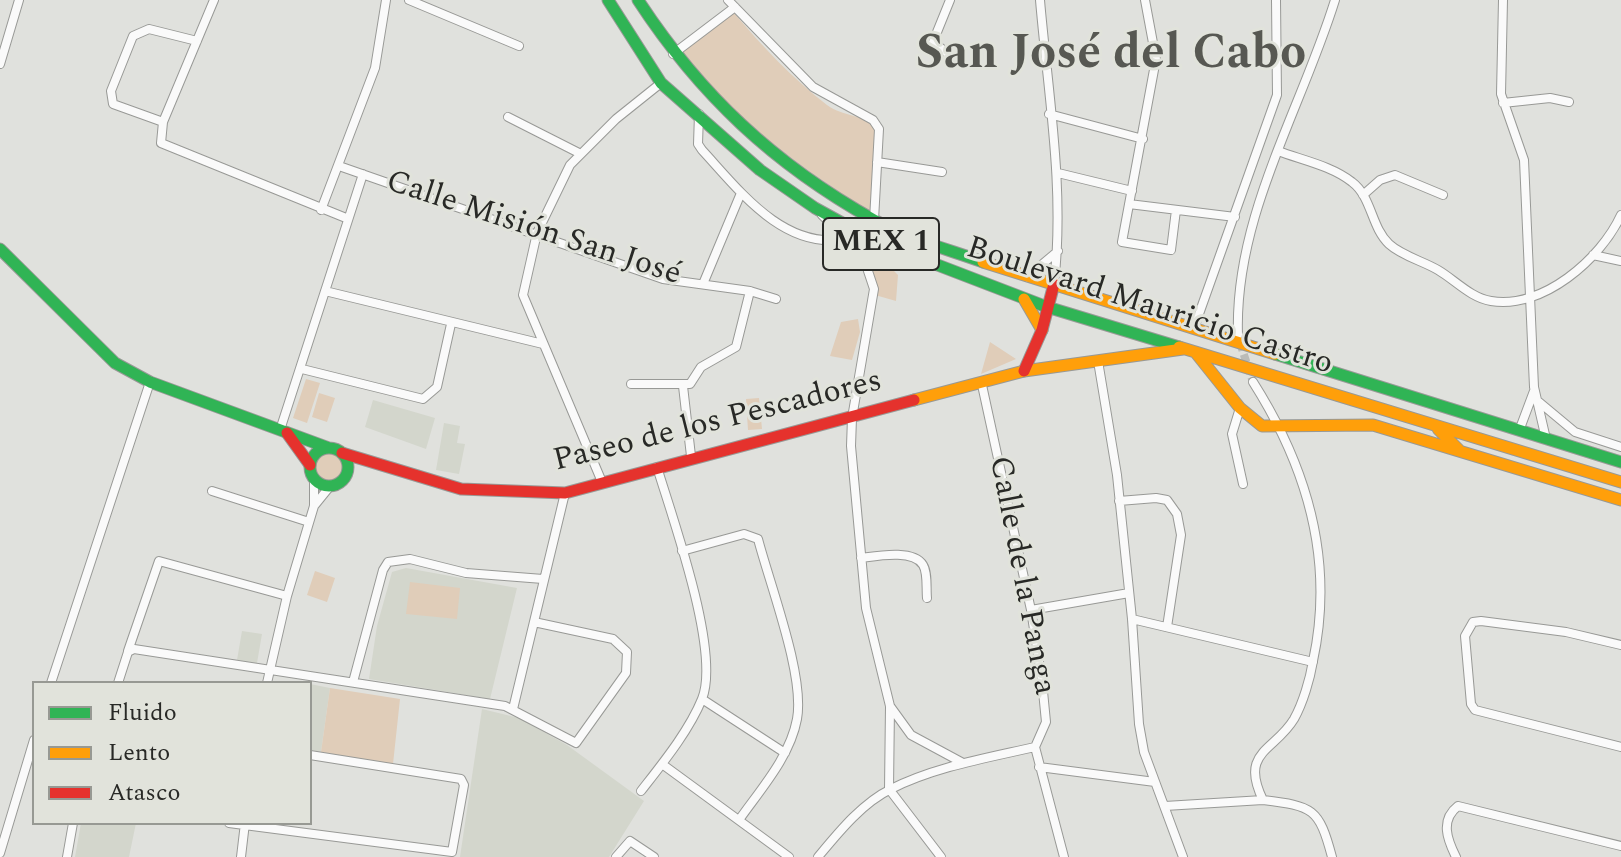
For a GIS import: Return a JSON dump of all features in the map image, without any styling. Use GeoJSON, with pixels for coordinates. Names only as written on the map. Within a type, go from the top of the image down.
{"type":"FeatureCollection","features":[{"type":"Feature","properties":{"kind":"main road","name":"Boulevard Mauricio Castro"},"geometry":{"type":"LineString","coordinates":[[608,0],[661,83],[699,113],[760,170],[815,208],[899,253],[1047,307],[1621,482]]}},
{"type":"Feature","properties":{"kind":"main road","name":"Boulevard Mauricio Castro"},"geometry":{"type":"LineString","coordinates":[[638,0],[673,54],[711,98],[769,151],[874,220],[906,235],[1027,277],[1621,462]]}},
{"type":"Feature","properties":{"kind":"main road"},"geometry":{"type":"LineString","coordinates":[[0,249],[102,352],[150,382],[342,453],[347,461],[346,475]]}},
{"type":"Feature","properties":{"kind":"main road"},"geometry":{"type":"LineString","coordinates":[[1024,371],[1042,330],[1054,284]]}},
{"type":"Feature","properties":{"kind":"main road"},"geometry":{"type":"LineString","coordinates":[[1024,299],[1042,330]]}},
{"type":"Feature","properties":{"kind":"main road","name":"Paseo de los Pescadores"},"geometry":{"type":"LineString","coordinates":[[342,453],[470,491],[565,493],[691,456],[982,385],[1024,371],[1183,349]]}},
{"type":"Feature","properties":{"kind":"main road"},"geometry":{"type":"LineString","coordinates":[[1196,353],[1240,408],[1262,426],[1281,427]]}},
{"type":"Feature","properties":{"kind":"main road","name":"Boulevard Mauricio Castro"},"geometry":{"type":"LineString","coordinates":[[1281,427],[1336,423],[1373,425],[1621,500]]}},
{"type":"Feature","properties":{"kind":"main road"},"geometry":{"type":"LineString","coordinates":[[1436,427],[1459,450]]}},
{"type":"Feature","properties":{"kind":"main road"},"geometry":{"type":"LineString","coordinates":[[283,432],[310,465],[314,479],[331,485],[346,475],[376,464]]}},
{"type":"Feature","properties":{"kind":"main road"},"geometry":{"type":"LineString","coordinates":[[310,465],[314,454],[329,448]]}},
{"type":"Feature","properties":{"kind":"street"},"geometry":{"type":"LineString","coordinates":[[0,64],[19,0]]}},
{"type":"Feature","properties":{"kind":"street"},"geometry":{"type":"LineString","coordinates":[[197,41],[149,29],[133,36],[111,91],[113,104],[163,122],[197,41],[214,0]]}},
{"type":"Feature","properties":{"kind":"street"},"geometry":{"type":"LineString","coordinates":[[409,0],[519,46]]}},
{"type":"Feature","properties":{"kind":"street"},"geometry":{"type":"LineString","coordinates":[[950,0],[933,42],[956,60]]}},
{"type":"Feature","properties":{"kind":"street"},"geometry":{"type":"LineString","coordinates":[[1040,0],[1049,114],[1058,173],[1058,250],[1054,284]]}},
{"type":"Feature","properties":{"kind":"street"},"geometry":{"type":"LineString","coordinates":[[1145,0],[1156,59],[1122,242],[1171,250],[1176,210]]}},
{"type":"Feature","properties":{"kind":"street"},"geometry":{"type":"LineString","coordinates":[[1194,328],[1277,95],[1276,0]]}},
{"type":"Feature","properties":{"kind":"street"},"geometry":{"type":"LineString","coordinates":[[1238,335],[1239,271],[1278,151],[1335,0]]}},
{"type":"Feature","properties":{"kind":"street"},"geometry":{"type":"LineString","coordinates":[[1503,0],[1503,103],[1524,160],[1534,387],[1546,439]]}},
{"type":"Feature","properties":{"kind":"street"},"geometry":{"type":"LineString","coordinates":[[321,210],[379,56],[382,1]]}},
{"type":"Feature","properties":{"kind":"street"},"geometry":{"type":"LineString","coordinates":[[673,54],[731,4],[813,87],[873,120],[879,129],[874,220]]}},
{"type":"Feature","properties":{"kind":"street"},"geometry":{"type":"LineString","coordinates":[[602,482],[523,295],[537,233],[579,153],[661,83]]}},
{"type":"Feature","properties":{"kind":"street"},"geometry":{"type":"LineString","coordinates":[[1277,95],[1296,101]]}},
{"type":"Feature","properties":{"kind":"street"},"geometry":{"type":"LineString","coordinates":[[1503,103],[1550,98],[1569,102]]}},
{"type":"Feature","properties":{"kind":"street"},"geometry":{"type":"LineString","coordinates":[[699,113],[698,144],[741,193],[774,223],[822,241],[845,239]]}},
{"type":"Feature","properties":{"kind":"street"},"geometry":{"type":"LineString","coordinates":[[1049,114],[1143,139]]}},
{"type":"Feature","properties":{"kind":"street"},"geometry":{"type":"LineString","coordinates":[[508,117],[579,153]]}},
{"type":"Feature","properties":{"kind":"street","name":"Calle Misión San José"},"geometry":{"type":"LineString","coordinates":[[163,122],[158,138],[167,148],[346,218]]}},
{"type":"Feature","properties":{"kind":"street"},"geometry":{"type":"LineString","coordinates":[[1278,151],[1333,171],[1351,181],[1363,195],[1378,232],[1391,246],[1490,301],[1529,300],[1560,281],[1593,255],[1615,229],[1621,215]]}},
{"type":"Feature","properties":{"kind":"street"},"geometry":{"type":"LineString","coordinates":[[877,162],[942,172]]}},
{"type":"Feature","properties":{"kind":"street","name":"Calle Misión San José"},"geometry":{"type":"LineString","coordinates":[[339,166],[663,279],[750,291],[776,299]]}},
{"type":"Feature","properties":{"kind":"street"},"geometry":{"type":"LineString","coordinates":[[1058,173],[1132,191]]}},
{"type":"Feature","properties":{"kind":"street"},"geometry":{"type":"LineString","coordinates":[[283,432],[346,218],[363,174]]}},
{"type":"Feature","properties":{"kind":"street"},"geometry":{"type":"LineString","coordinates":[[1363,195],[1380,180],[1395,175],[1443,195]]}},
{"type":"Feature","properties":{"kind":"street"},"geometry":{"type":"LineString","coordinates":[[703,284],[741,193]]}},
{"type":"Feature","properties":{"kind":"street"},"geometry":{"type":"LineString","coordinates":[[1129,204],[1235,217]]}},
{"type":"Feature","properties":{"kind":"street"},"geometry":{"type":"LineString","coordinates":[[815,208],[862,253],[874,289],[852,418],[866,608],[890,706],[889,789],[939,856]]}},
{"type":"Feature","properties":{"kind":"street"},"geometry":{"type":"LineString","coordinates":[[1027,277],[1058,250]]}},
{"type":"Feature","properties":{"kind":"street"},"geometry":{"type":"LineString","coordinates":[[1593,255],[1621,261]]}},
{"type":"Feature","properties":{"kind":"street"},"geometry":{"type":"LineString","coordinates":[[325,291],[543,344]]}},
{"type":"Feature","properties":{"kind":"street"},"geometry":{"type":"LineString","coordinates":[[631,384],[690,384],[701,367],[736,347],[750,291]]}},
{"type":"Feature","properties":{"kind":"street"},"geometry":{"type":"LineString","coordinates":[[302,369],[423,399],[437,387],[451,324]]}},
{"type":"Feature","properties":{"kind":"street"},"geometry":{"type":"LineString","coordinates":[[1098,361],[1119,501],[1132,619],[1139,724],[1155,782],[1183,857]]}},
{"type":"Feature","properties":{"kind":"street"},"geometry":{"type":"LineString","coordinates":[[52,681],[150,382]]}},
{"type":"Feature","properties":{"kind":"street"},"geometry":{"type":"LineString","coordinates":[[1253,382],[1281,427],[1306,491],[1317,535],[1319,616],[1313,662],[1293,721],[1258,758],[1254,783],[1263,800]]}},
{"type":"Feature","properties":{"kind":"street","name":"Calle de la Panga"},"geometry":{"type":"LineString","coordinates":[[982,385],[1031,610],[1046,706],[1046,722],[1035,747],[1064,857]]}},
{"type":"Feature","properties":{"kind":"street"},"geometry":{"type":"LineString","coordinates":[[683,386],[691,456]]}},
{"type":"Feature","properties":{"kind":"street"},"geometry":{"type":"LineString","coordinates":[[1519,431],[1534,387]]}},
{"type":"Feature","properties":{"kind":"street"},"geometry":{"type":"LineString","coordinates":[[1537,399],[1559,422],[1575,432],[1621,447]]}},
{"type":"Feature","properties":{"kind":"street"},"geometry":{"type":"LineString","coordinates":[[1240,408],[1232,434],[1243,484]]}},
{"type":"Feature","properties":{"kind":"street"},"geometry":{"type":"LineString","coordinates":[[641,791],[662,764],[702,699],[706,648],[682,551],[656,466]]}},
{"type":"Feature","properties":{"kind":"street"},"geometry":{"type":"LineString","coordinates":[[267,681],[287,596],[314,506],[314,479]]}},
{"type":"Feature","properties":{"kind":"street"},"geometry":{"type":"LineString","coordinates":[[314,506],[331,485]]}},
{"type":"Feature","properties":{"kind":"street"},"geometry":{"type":"LineString","coordinates":[[212,491],[309,522]]}},
{"type":"Feature","properties":{"kind":"street"},"geometry":{"type":"LineString","coordinates":[[513,709],[565,493]]}},
{"type":"Feature","properties":{"kind":"street"},"geometry":{"type":"LineString","coordinates":[[1119,501],[1167,500],[1180,523],[1167,627]]}},
{"type":"Feature","properties":{"kind":"street"},"geometry":{"type":"LineString","coordinates":[[682,551],[744,534],[758,539],[798,690],[797,722],[785,753],[739,820]]}},
{"type":"Feature","properties":{"kind":"street"},"geometry":{"type":"LineString","coordinates":[[861,558],[904,556],[919,561],[925,569],[927,598]]}},
{"type":"Feature","properties":{"kind":"street"},"geometry":{"type":"LineString","coordinates":[[353,682],[362,637],[388,562],[410,559],[466,573],[543,579]]}},
{"type":"Feature","properties":{"kind":"street"},"geometry":{"type":"LineString","coordinates":[[119,681],[159,561],[287,596]]}},
{"type":"Feature","properties":{"kind":"street"},"geometry":{"type":"LineString","coordinates":[[1031,610],[1129,593]]}},
{"type":"Feature","properties":{"kind":"street"},"geometry":{"type":"LineString","coordinates":[[1132,619],[1313,662]]}},
{"type":"Feature","properties":{"kind":"street"},"geometry":{"type":"LineString","coordinates":[[1621,645],[1566,632],[1481,621],[1468,627],[1465,636],[1471,704],[1475,710],[1621,747]]}},
{"type":"Feature","properties":{"kind":"street"},"geometry":{"type":"LineString","coordinates":[[128,652],[134,649],[513,709],[576,743],[628,666],[627,652],[618,641],[534,622]]}},
{"type":"Feature","properties":{"kind":"street"},"geometry":{"type":"LineString","coordinates":[[702,699],[785,753]]}},
{"type":"Feature","properties":{"kind":"street"},"geometry":{"type":"LineString","coordinates":[[890,706],[911,735],[963,763]]}},
{"type":"Feature","properties":{"kind":"street"},"geometry":{"type":"LineString","coordinates":[[0,853],[32,747]]}},
{"type":"Feature","properties":{"kind":"street"},"geometry":{"type":"LineString","coordinates":[[818,857],[839,832],[889,789],[963,763],[1035,747]]}},
{"type":"Feature","properties":{"kind":"street"},"geometry":{"type":"LineString","coordinates":[[252,825],[452,852],[464,785],[461,779],[312,755]]}},
{"type":"Feature","properties":{"kind":"street"},"geometry":{"type":"LineString","coordinates":[[662,764],[789,857]]}},
{"type":"Feature","properties":{"kind":"street"},"geometry":{"type":"LineString","coordinates":[[1039,767],[1155,782]]}},
{"type":"Feature","properties":{"kind":"street"},"geometry":{"type":"LineString","coordinates":[[1165,806],[1263,800],[1310,809],[1323,822],[1332,857]]}},
{"type":"Feature","properties":{"kind":"street"},"geometry":{"type":"LineString","coordinates":[[1456,857],[1445,826],[1450,812],[1458,806],[1621,846]]}},
{"type":"Feature","properties":{"kind":"street"},"geometry":{"type":"LineString","coordinates":[[67,857],[73,825]]}},
{"type":"Feature","properties":{"kind":"street"},"geometry":{"type":"LineString","coordinates":[[241,857],[245,825]]}},
{"type":"Feature","properties":{"kind":"street"},"geometry":{"type":"LineString","coordinates":[[616,857],[630,841],[654,857]]}},
{"type":"Feature","properties":{"kind":"shaded area"},"geometry":{"type":"Polygon","coordinates":[[[734,13],[778,62],[814,95],[833,109],[866,121],[876,130],[871,212],[768,140],[676,55],[734,13]]]}},
{"type":"Feature","properties":{"kind":"shaded area"},"geometry":{"type":"Polygon","coordinates":[[[869,258],[889,266],[898,275],[896,301],[875,295],[869,258]]]}},
{"type":"Feature","properties":{"kind":"shaded area"},"geometry":{"type":"Polygon","coordinates":[[[858,319],[860,332],[852,360],[830,356],[841,322],[858,319]]]}},
{"type":"Feature","properties":{"kind":"shaded area"},"geometry":{"type":"Polygon","coordinates":[[[990,342],[1016,359],[981,374],[990,342]]]}},
{"type":"Feature","properties":{"kind":"shaded area"},"geometry":{"type":"Polygon","coordinates":[[[306,379],[320,383],[307,423],[293,418],[306,379]]]}},
{"type":"Feature","properties":{"kind":"shaded area"},"geometry":{"type":"Polygon","coordinates":[[[319,393],[335,398],[327,422],[312,417],[319,393]]]}},
{"type":"Feature","properties":{"kind":"shaded area"},"geometry":{"type":"Polygon","coordinates":[[[759,398],[762,429],[748,430],[746,399],[759,398]]]}},
{"type":"Feature","properties":{"kind":"shaded area"},"geometry":{"type":"Polygon","coordinates":[[[373,400],[435,418],[426,449],[365,427],[373,400]]]}},
{"type":"Feature","properties":{"kind":"shaded area"},"geometry":{"type":"Polygon","coordinates":[[[444,423],[460,426],[457,443],[465,444],[459,474],[436,470],[444,423]]]}},
{"type":"Feature","properties":{"kind":"shaded area"},"geometry":{"type":"Polygon","coordinates":[[[329,451],[340,456],[345,467],[340,478],[329,483],[318,478],[313,467],[318,456],[329,451]]]}},
{"type":"Feature","properties":{"kind":"shaded area"},"geometry":{"type":"Polygon","coordinates":[[[406,568],[517,588],[490,699],[369,679],[377,626],[392,572],[406,568]]]}},
{"type":"Feature","properties":{"kind":"shaded area"},"geometry":{"type":"Polygon","coordinates":[[[315,571],[335,578],[327,602],[307,595],[315,571]]]}},
{"type":"Feature","properties":{"kind":"shaded area"},"geometry":{"type":"Polygon","coordinates":[[[410,582],[460,588],[457,619],[406,614],[410,582]]]}},
{"type":"Feature","properties":{"kind":"shaded area"},"geometry":{"type":"Polygon","coordinates":[[[242,631],[262,634],[257,663],[237,660],[242,631]]]}},
{"type":"Feature","properties":{"kind":"shaded area"},"geometry":{"type":"Polygon","coordinates":[[[312,684],[330,688],[321,752],[312,750],[312,684]]]}},
{"type":"Feature","properties":{"kind":"shaded area"},"geometry":{"type":"Polygon","coordinates":[[[330,688],[400,699],[393,764],[321,752],[330,688]]]}},
{"type":"Feature","properties":{"kind":"shaded area"},"geometry":{"type":"Polygon","coordinates":[[[482,709],[519,718],[567,745],[644,801],[609,857],[460,857],[482,709]]]}},
{"type":"Feature","properties":{"kind":"shaded area"},"geometry":{"type":"Polygon","coordinates":[[[81,825],[136,825],[129,857],[75,857],[81,825]]]}},
{"type":"Feature","properties":{"kind":"tunnel"},"geometry":{"type":"LineString","coordinates":[[1240,343],[1253,382]]}},
{"type":"Feature","properties":{"kind":"traffic: fast"},"geometry":{"type":"LineString","coordinates":[[608,0],[661,83],[760,170],[815,208],[875,241],[1047,307],[1179,347]]}},
{"type":"Feature","properties":{"kind":"traffic: fast"},"geometry":{"type":"LineString","coordinates":[[638,0],[687,67],[742,125],[772,151],[838,198],[887,227],[983,262]]}},
{"type":"Feature","properties":{"kind":"traffic: fast"},"geometry":{"type":"LineString","coordinates":[[0,249],[115,363],[150,382],[329,448]]}},
{"type":"Feature","properties":{"kind":"traffic: fast"},"geometry":{"type":"LineString","coordinates":[[1275,354],[1621,462]]}},
{"type":"Feature","properties":{"kind":"traffic: fast"},"geometry":{"type":"LineString","coordinates":[[329,448],[342,454],[348,467],[342,480],[329,486],[316,480],[310,467],[316,454],[329,448]]}},
{"type":"Feature","properties":{"kind":"traffic: slow"},"geometry":{"type":"LineString","coordinates":[[983,262],[1275,354]]}},
{"type":"Feature","properties":{"kind":"traffic: slow"},"geometry":{"type":"LineString","coordinates":[[1024,299],[1042,330]]}},
{"type":"Feature","properties":{"kind":"traffic: slow"},"geometry":{"type":"LineString","coordinates":[[1179,347],[1621,482]]}},
{"type":"Feature","properties":{"kind":"traffic: slow"},"geometry":{"type":"LineString","coordinates":[[914,400],[1024,371],[1183,349]]}},
{"type":"Feature","properties":{"kind":"traffic: slow"},"geometry":{"type":"LineString","coordinates":[[1196,353],[1240,408],[1262,426],[1373,425],[1621,500]]}},
{"type":"Feature","properties":{"kind":"traffic: slow"},"geometry":{"type":"LineString","coordinates":[[1438,429],[1459,450]]}},
{"type":"Feature","properties":{"kind":"traffic: jam"},"geometry":{"type":"LineString","coordinates":[[1024,371],[1042,330],[1054,284]]}},
{"type":"Feature","properties":{"kind":"traffic: jam"},"geometry":{"type":"LineString","coordinates":[[342,453],[461,489],[565,493],[914,400]]}},
{"type":"Feature","properties":{"kind":"traffic: jam"},"geometry":{"type":"LineString","coordinates":[[287,433],[310,465]]}},
{"type":"Feature","properties":{"kind":"district","name":"San José del Cabo"},"geometry":{"type":"Point","coordinates":[1111,58]}}]}
